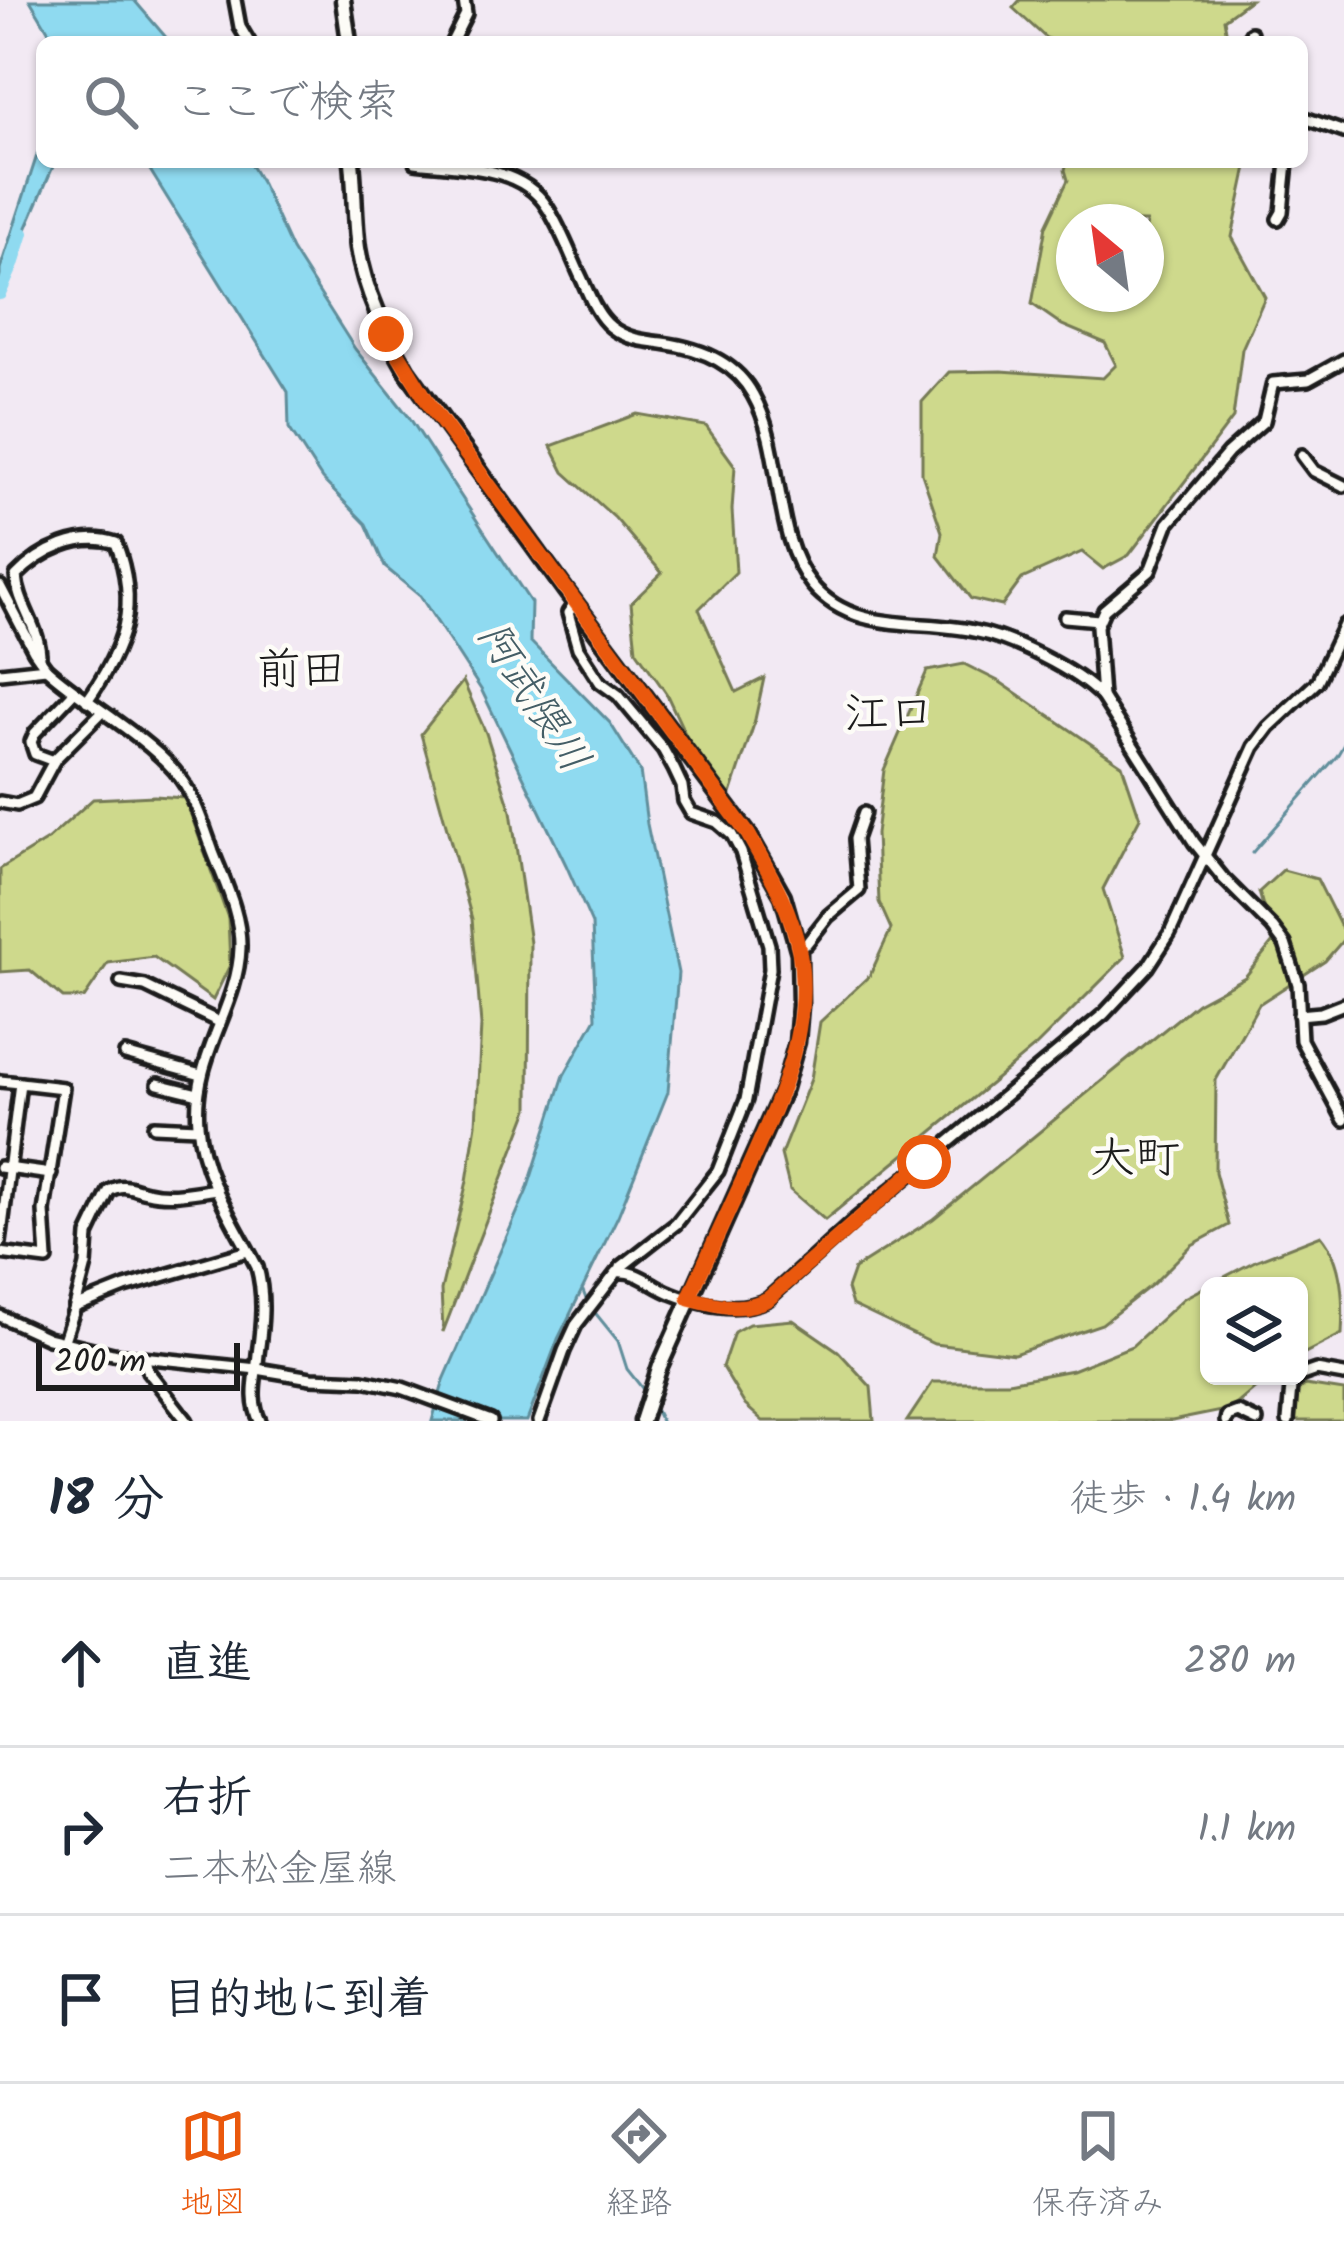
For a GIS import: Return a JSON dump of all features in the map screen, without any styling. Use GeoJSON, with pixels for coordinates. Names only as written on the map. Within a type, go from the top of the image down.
{"type":"FeatureCollection","features":[{"type":"Feature","properties":{"kind":"main road"},"geometry":{"type":"LineString","coordinates":[[344,0],[348,36]]}},
{"type":"Feature","properties":{"kind":"main road"},"geometry":{"type":"LineString","coordinates":[[352,168],[359,250],[386,334],[431,407],[748,834],[783,896],[800,953],[797,1042],[784,1088],[659,1366],[642,1421]]}},
{"type":"Feature","properties":{"kind":"street"},"geometry":{"type":"LineString","coordinates":[[236,0],[245,36]]}},
{"type":"Feature","properties":{"kind":"street"},"geometry":{"type":"LineString","coordinates":[[455,36],[466,14],[464,0]]}},
{"type":"Feature","properties":{"kind":"street"},"geometry":{"type":"LineString","coordinates":[[1308,119],[1344,132]]}},
{"type":"Feature","properties":{"kind":"street"},"geometry":{"type":"LineString","coordinates":[[480,168],[513,178],[538,195],[608,324],[629,338],[700,351],[724,364],[748,386],[763,414],[796,556],[824,596],[870,620],[992,636],[1081,678],[1102,697],[1205,855],[1285,944],[1298,983],[1301,1040],[1344,1120]]}},
{"type":"Feature","properties":{"kind":"street"},"geometry":{"type":"LineString","coordinates":[[1278,219],[1286,168]]}},
{"type":"Feature","properties":{"kind":"street"},"geometry":{"type":"LineString","coordinates":[[1102,697],[1097,626],[1104,610],[1150,571],[1168,524],[1228,453],[1264,421],[1273,383],[1308,380],[1344,360]]}},
{"type":"Feature","properties":{"kind":"street"},"geometry":{"type":"LineString","coordinates":[[1302,454],[1314,471],[1344,486]]}},
{"type":"Feature","properties":{"kind":"street"},"geometry":{"type":"LineString","coordinates":[[43,663],[16,576],[50,550],[77,540],[116,543],[128,589],[123,638],[87,701]]}},
{"type":"Feature","properties":{"kind":"street"},"geometry":{"type":"LineString","coordinates":[[0,586],[43,663],[177,773],[200,816],[235,908],[240,954],[201,1075],[198,1128],[206,1163],[261,1284],[253,1385],[260,1421]]}},
{"type":"Feature","properties":{"kind":"street"},"geometry":{"type":"LineString","coordinates":[[538,1421],[576,1325],[621,1267],[676,1224],[718,1171],[746,1100],[770,970],[767,934],[737,843],[717,821],[691,813],[663,749],[588,665],[568,614],[575,603]]}},
{"type":"Feature","properties":{"kind":"street"},"geometry":{"type":"LineString","coordinates":[[1065,617],[1099,620]]}},
{"type":"Feature","properties":{"kind":"street"},"geometry":{"type":"LineString","coordinates":[[620,1271],[689,1298],[732,1308],[757,1305],[1104,1014],[1138,979],[1170,933],[1254,747],[1317,682],[1344,625]]}},
{"type":"Feature","properties":{"kind":"street"},"geometry":{"type":"LineString","coordinates":[[0,673],[43,663]]}},
{"type":"Feature","properties":{"kind":"street"},"geometry":{"type":"LineString","coordinates":[[55,760],[35,754],[31,742],[74,692]]}},
{"type":"Feature","properties":{"kind":"street"},"geometry":{"type":"LineString","coordinates":[[0,802],[17,805],[34,798],[55,760],[102,712]]}},
{"type":"Feature","properties":{"kind":"street"},"geometry":{"type":"LineString","coordinates":[[806,944],[828,916],[859,890],[855,839],[865,813]]}},
{"type":"Feature","properties":{"kind":"street"},"geometry":{"type":"LineString","coordinates":[[770,956],[786,952]]}},
{"type":"Feature","properties":{"kind":"street"},"geometry":{"type":"LineString","coordinates":[[121,982],[145,986],[219,1022]]}},
{"type":"Feature","properties":{"kind":"street"},"geometry":{"type":"LineString","coordinates":[[1298,1015],[1344,1004]]}},
{"type":"Feature","properties":{"kind":"street"},"geometry":{"type":"LineString","coordinates":[[125,1054],[201,1075]]}},
{"type":"Feature","properties":{"kind":"street"},"geometry":{"type":"LineString","coordinates":[[0,1081],[20,1083],[63,1088],[44,1211],[47,1259],[0,1248],[4,1168],[20,1083]]}},
{"type":"Feature","properties":{"kind":"street"},"geometry":{"type":"LineString","coordinates":[[158,1084],[198,1094]]}},
{"type":"Feature","properties":{"kind":"street"},"geometry":{"type":"LineString","coordinates":[[154,1126],[198,1128]]}},
{"type":"Feature","properties":{"kind":"street"},"geometry":{"type":"LineString","coordinates":[[4,1168],[51,1174]]}},
{"type":"Feature","properties":{"kind":"street"},"geometry":{"type":"LineString","coordinates":[[63,1343],[86,1265],[88,1235],[109,1191],[122,1185],[163,1195],[217,1189]]}},
{"type":"Feature","properties":{"kind":"street"},"geometry":{"type":"LineString","coordinates":[[75,1307],[125,1287],[248,1251]]}},
{"type":"Feature","properties":{"kind":"street"},"geometry":{"type":"LineString","coordinates":[[0,1316],[63,1343],[145,1359],[363,1380],[410,1391],[491,1421]]}},
{"type":"Feature","properties":{"kind":"street"},"geometry":{"type":"LineString","coordinates":[[145,1359],[148,1371],[188,1421]]}},
{"type":"Feature","properties":{"kind":"street"},"geometry":{"type":"LineString","coordinates":[[1308,1373],[1344,1375]]}},
{"type":"Feature","properties":{"kind":"street"},"geometry":{"type":"LineString","coordinates":[[1288,1421],[1293,1385]]}},
{"type":"Feature","properties":{"kind":"street"},"geometry":{"type":"LineString","coordinates":[[1226,1421],[1238,1412],[1257,1421]]}},
{"type":"Feature","properties":{"kind":"green space"},"geometry":{"type":"Polygon","coordinates":[[[1020,0],[1250,0],[1224,19],[1227,36],[1044,36],[1013,8],[1020,0]]]}},
{"type":"Feature","properties":{"kind":"green space"},"geometry":{"type":"Polygon","coordinates":[[[1066,168],[1247,168],[1232,237],[1265,297],[1242,349],[1233,418],[1129,555],[1103,569],[1082,552],[1022,579],[1002,606],[971,599],[938,556],[942,532],[922,474],[922,402],[949,372],[1103,378],[1116,365],[1105,343],[1062,325],[1032,304],[1046,226],[1056,205],[1056,312],[1164,312],[1164,204],[1057,204],[1068,180],[1066,168]]]}},
{"type":"Feature","properties":{"kind":"green space"},"geometry":{"type":"Polygon","coordinates":[[[637,414],[706,426],[735,466],[736,572],[699,609],[736,692],[764,678],[730,797],[709,785],[666,693],[636,650],[631,603],[662,573],[615,518],[564,472],[551,446],[637,414]]]}},
{"type":"Feature","properties":{"kind":"green space"},"geometry":{"type":"Polygon","coordinates":[[[964,664],[1000,682],[1122,765],[1140,818],[1103,889],[1125,957],[1035,1047],[825,1220],[790,1190],[781,1154],[811,1079],[820,1022],[870,975],[891,929],[879,902],[876,834],[884,770],[927,671],[964,664]]]}},
{"type":"Feature","properties":{"kind":"green space"},"geometry":{"type":"Polygon","coordinates":[[[463,681],[511,811],[530,943],[529,1109],[443,1332],[441,1290],[476,1124],[481,1025],[472,919],[421,734],[463,681]]]}},
{"type":"Feature","properties":{"kind":"green space"},"geometry":{"type":"Polygon","coordinates":[[[185,798],[228,918],[230,965],[213,1000],[154,957],[108,963],[84,998],[63,998],[30,970],[0,972],[0,869],[47,840],[93,799],[185,798]]]}},
{"type":"Feature","properties":{"kind":"green space"},"geometry":{"type":"Polygon","coordinates":[[[1283,870],[1317,879],[1344,939],[1325,961],[1259,1004],[1216,1080],[1215,1172],[1229,1225],[1192,1245],[1102,1324],[1014,1354],[934,1344],[852,1305],[847,1289],[854,1269],[933,1219],[1197,1003],[1245,977],[1273,942],[1259,892],[1283,870]]]}},
{"type":"Feature","properties":{"kind":"green space"},"geometry":{"type":"Polygon","coordinates":[[[1321,1235],[1338,1269],[1342,1334],[1308,1351],[1308,1277],[1224,1277],[1321,1235]]]}},
{"type":"Feature","properties":{"kind":"green space"},"geometry":{"type":"Polygon","coordinates":[[[1200,1290],[1200,1385],[1259,1385],[1231,1409],[1172,1421],[907,1421],[933,1382],[1008,1382],[1072,1370],[1132,1346],[1184,1298],[1200,1290]]]}},
{"type":"Feature","properties":{"kind":"green space"},"geometry":{"type":"Polygon","coordinates":[[[793,1320],[838,1351],[871,1387],[874,1421],[763,1421],[745,1405],[722,1367],[734,1332],[749,1324],[793,1320]]]}},
{"type":"Feature","properties":{"kind":"green space"},"geometry":{"type":"Polygon","coordinates":[[[1305,1385],[1344,1391],[1344,1421],[1291,1421],[1296,1393],[1305,1385]]]}},
{"type":"Feature","properties":{"kind":"water"},"geometry":{"type":"Polygon","coordinates":[[[30,0],[134,0],[165,36],[51,36],[30,0]]]}},
{"type":"Feature","properties":{"kind":"water"},"geometry":{"type":"Polygon","coordinates":[[[36,158],[36,168],[52,168],[0,290],[0,269],[36,158]]]}},
{"type":"Feature","properties":{"kind":"water","name":"阿武隈川"},"geometry":{"type":"Polygon","coordinates":[[[149,168],[253,168],[292,250],[355,349],[409,417],[531,603],[530,641],[610,723],[640,771],[678,973],[668,1092],[618,1216],[558,1339],[527,1421],[432,1421],[444,1380],[527,1190],[564,1075],[596,1018],[592,924],[482,691],[420,596],[385,567],[366,524],[322,479],[289,428],[288,392],[149,168]]]}},
{"type":"Feature","properties":{"kind":"waterway"},"geometry":{"type":"LineString","coordinates":[[0,294],[23,233]]}},
{"type":"Feature","properties":{"kind":"waterway"},"geometry":{"type":"LineString","coordinates":[[1252,853],[1344,744]]}},
{"type":"Feature","properties":{"kind":"waterway"},"geometry":{"type":"LineString","coordinates":[[583,1291],[646,1393]]}},
{"type":"Feature","properties":{"kind":"waterway"},"geometry":{"type":"LineString","coordinates":[[654,1407],[661,1421]]}},
{"type":"Feature","properties":{"kind":"district","name":"前田"},"geometry":{"type":"Point","coordinates":[301,668]}},
{"type":"Feature","properties":{"kind":"district","name":"江口"},"geometry":{"type":"Point","coordinates":[889,712]}},
{"type":"Feature","properties":{"kind":"district","name":"大町"},"geometry":{"type":"Point","coordinates":[1135,1156]}},
{"type":"Feature","properties":{"kind":"route"},"geometry":{"type":"LineString","coordinates":[[386,334],[431,407],[748,834],[783,896],[800,953],[797,1042],[784,1088],[689,1298],[732,1308],[768,1299],[924,1162]]}}]}
